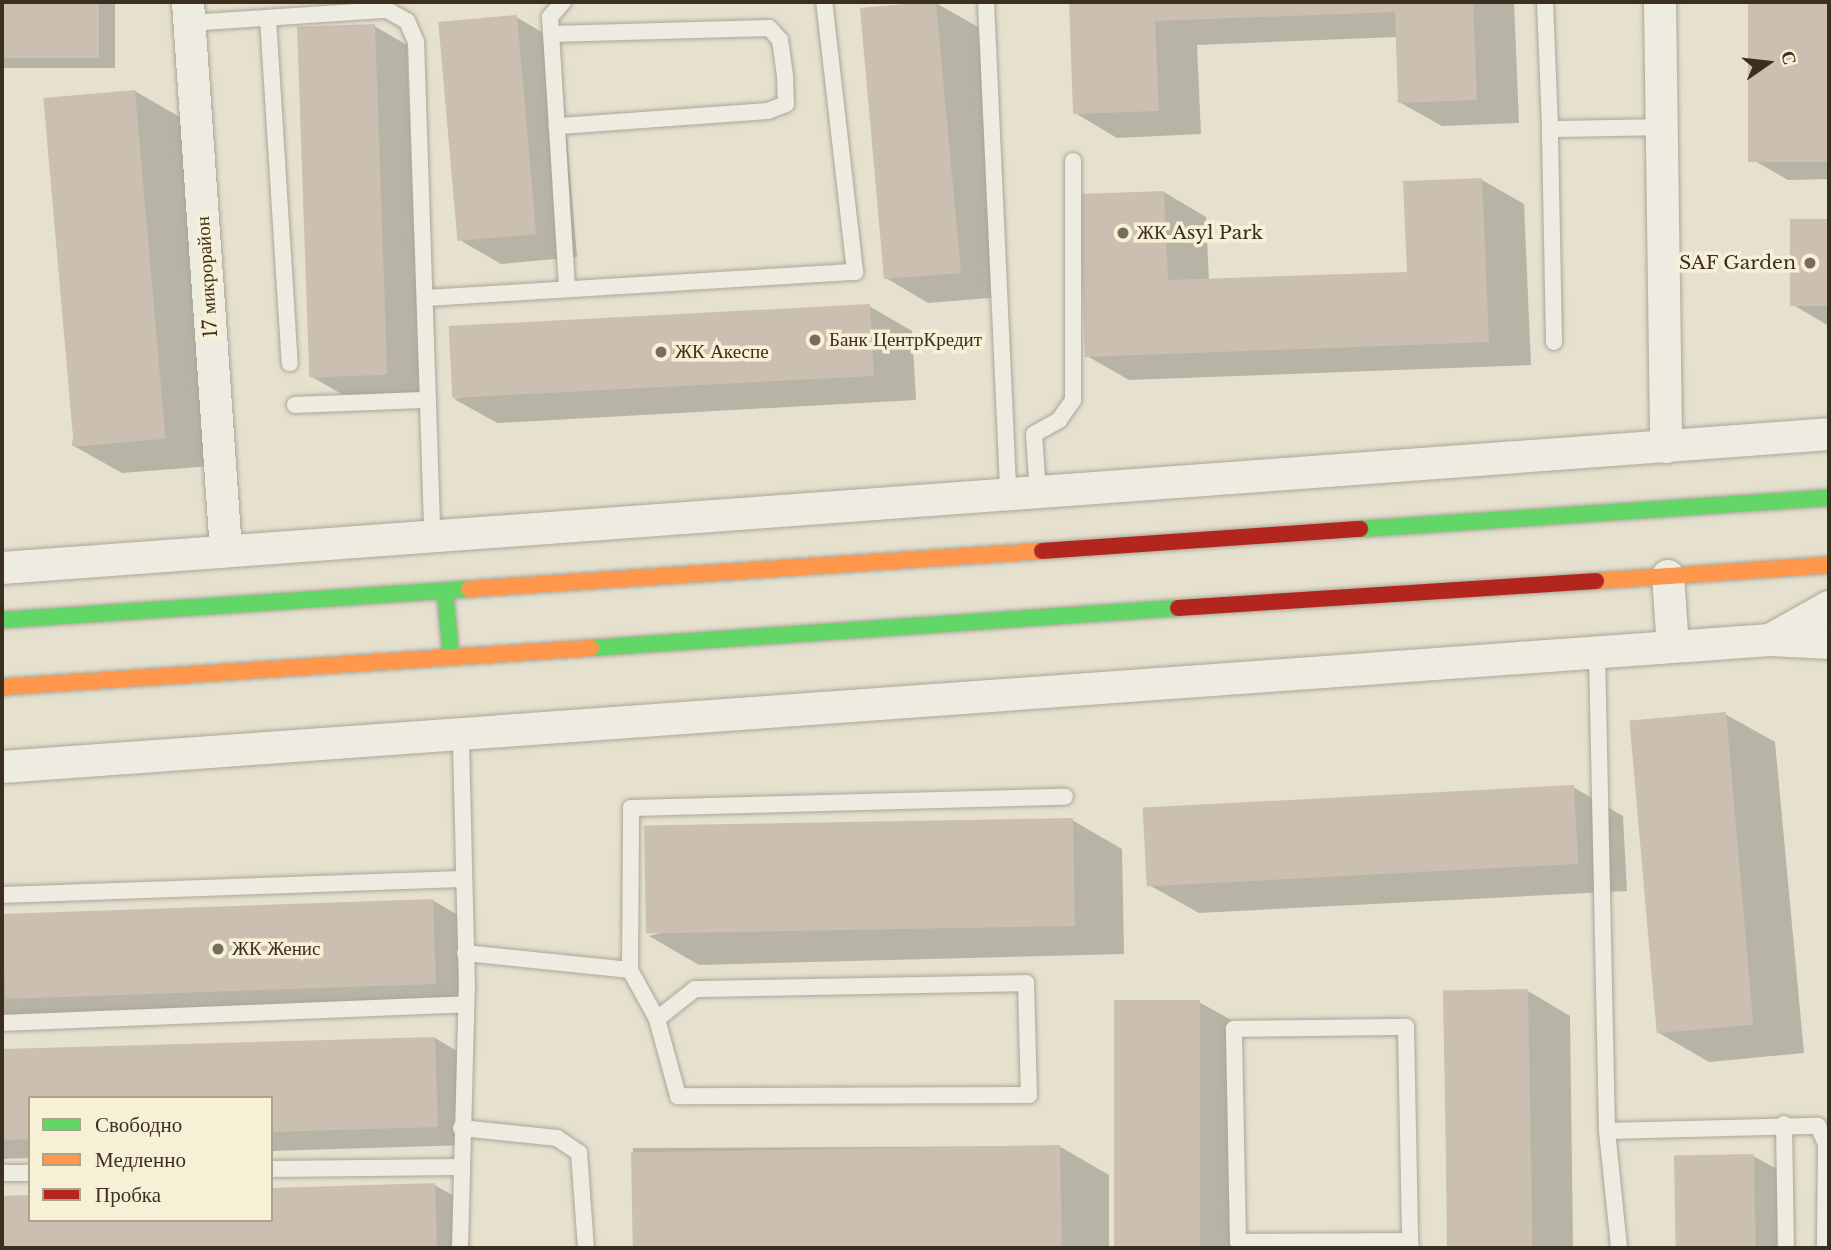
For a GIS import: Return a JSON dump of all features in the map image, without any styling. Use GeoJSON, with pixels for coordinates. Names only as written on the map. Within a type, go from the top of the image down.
{"type":"FeatureCollection","features":[{"type":"Feature","properties":{"kind":"main road"},"geometry":{"type":"LineString","coordinates":[[2,620],[1829,498]]}},
{"type":"Feature","properties":{"kind":"main road"},"geometry":{"type":"LineString","coordinates":[[2,687],[1829,565]]}},
{"type":"Feature","properties":{"kind":"main road"},"geometry":{"type":"LineString","coordinates":[[445,591],[451,657]]}},
{"type":"Feature","properties":{"kind":"street"},"geometry":{"type":"LineString","coordinates":[[1660,2],[1666,447]]}},
{"type":"Feature","properties":{"kind":"street","name":"17 микрорайон"},"geometry":{"type":"LineString","coordinates":[[189,13],[226,551]]}},
{"type":"Feature","properties":{"kind":"street"},"geometry":{"type":"LineString","coordinates":[[2,568],[1829,434]]}},
{"type":"Feature","properties":{"kind":"street"},"geometry":{"type":"LineString","coordinates":[[1668,576],[1673,647]]}},
{"type":"Feature","properties":{"kind":"street"},"geometry":{"type":"LineString","coordinates":[[1770,640],[1829,607]]}},
{"type":"Feature","properties":{"kind":"street"},"geometry":{"type":"LineString","coordinates":[[2,767],[1770,640],[1829,643]]}},
{"type":"Feature","properties":{"kind":"lane"},"geometry":{"type":"LineString","coordinates":[[563,2],[550,17],[567,288]]}},
{"type":"Feature","properties":{"kind":"lane"},"geometry":{"type":"LineString","coordinates":[[426,298],[855,272],[824,2]]}},
{"type":"Feature","properties":{"kind":"lane"},"geometry":{"type":"LineString","coordinates":[[986,2],[1023,494]]}},
{"type":"Feature","properties":{"kind":"lane"},"geometry":{"type":"LineString","coordinates":[[1545,2],[1555,342]]}},
{"type":"Feature","properties":{"kind":"lane"},"geometry":{"type":"LineString","coordinates":[[189,13],[268,18],[387,10],[407,21],[416,42],[432,536]]}},
{"type":"Feature","properties":{"kind":"lane"},"geometry":{"type":"LineString","coordinates":[[268,18],[290,363]]}},
{"type":"Feature","properties":{"kind":"lane"},"geometry":{"type":"LineString","coordinates":[[551,34],[769,28],[780,40],[785,77],[786,104],[768,111],[557,126]]}},
{"type":"Feature","properties":{"kind":"lane"},"geometry":{"type":"LineString","coordinates":[[1550,129],[1662,127]]}},
{"type":"Feature","properties":{"kind":"lane"},"geometry":{"type":"LineString","coordinates":[[1023,494],[1034,434],[1059,420],[1073,400],[1073,161]]}},
{"type":"Feature","properties":{"kind":"lane"},"geometry":{"type":"LineString","coordinates":[[295,405],[428,400]]}},
{"type":"Feature","properties":{"kind":"lane"},"geometry":{"type":"LineString","coordinates":[[1597,653],[1607,1131],[1619,1248]]}},
{"type":"Feature","properties":{"kind":"lane"},"geometry":{"type":"LineString","coordinates":[[460,1248],[466,1004],[461,879],[461,735]]}},
{"type":"Feature","properties":{"kind":"lane"},"geometry":{"type":"LineString","coordinates":[[657,1019],[695,989],[1026,983],[1029,1095],[678,1096],[657,1019],[630,970],[631,808],[1065,797]]}},
{"type":"Feature","properties":{"kind":"lane"},"geometry":{"type":"LineString","coordinates":[[2,895],[461,879]]}},
{"type":"Feature","properties":{"kind":"lane"},"geometry":{"type":"LineString","coordinates":[[465,953],[630,970]]}},
{"type":"Feature","properties":{"kind":"lane"},"geometry":{"type":"LineString","coordinates":[[2,1023],[466,1004]]}},
{"type":"Feature","properties":{"kind":"lane"},"geometry":{"type":"LineString","coordinates":[[1406,1027],[1410,1245],[1238,1242],[1234,1029],[1406,1027]]}},
{"type":"Feature","properties":{"kind":"lane"},"geometry":{"type":"LineString","coordinates":[[1607,1131],[1784,1124],[1818,1126],[1826,1144],[1825,1248]]}},
{"type":"Feature","properties":{"kind":"lane"},"geometry":{"type":"LineString","coordinates":[[1784,1124],[1786,1248]]}},
{"type":"Feature","properties":{"kind":"lane"},"geometry":{"type":"LineString","coordinates":[[461,1128],[557,1138],[579,1153],[586,1248]]}},
{"type":"Feature","properties":{"kind":"lane"},"geometry":{"type":"LineString","coordinates":[[273,1169],[460,1167]]}},
{"type":"Feature","properties":{"kind":"lane"},"geometry":{"type":"LineString","coordinates":[[2,1173],[28,1172]]}},
{"type":"Feature","properties":{"kind":"building"},"geometry":{"type":"Polygon","coordinates":[[[2,2],[99,2],[99,58],[2,58],[2,2]]]}},
{"type":"Feature","properties":{"kind":"building"},"geometry":{"type":"Polygon","coordinates":[[[936,2],[961,273],[884,279],[860,8],[936,2]]]}},
{"type":"Feature","properties":{"kind":"building"},"geometry":{"type":"Polygon","coordinates":[[[1069,2],[1473,2],[1477,100],[1398,103],[1395,12],[1155,21],[1159,111],[1073,114],[1069,2]]]}},
{"type":"Feature","properties":{"kind":"building"},"geometry":{"type":"Polygon","coordinates":[[[1748,2],[1829,2],[1829,162],[1748,162],[1748,2]]]}},
{"type":"Feature","properties":{"kind":"building"},"geometry":{"type":"Polygon","coordinates":[[[517,15],[536,234],[457,241],[438,22],[517,15]]]}},
{"type":"Feature","properties":{"kind":"building"},"geometry":{"type":"Polygon","coordinates":[[[375,24],[387,375],[309,378],[297,27],[375,24]]]}},
{"type":"Feature","properties":{"kind":"building"},"geometry":{"type":"Polygon","coordinates":[[[135,90],[166,439],[74,447],[43,98],[135,90]]]}},
{"type":"Feature","properties":{"kind":"building","name":"ЖК Asyl Park"},"geometry":{"type":"Polygon","coordinates":[[[1482,178],[1489,342],[1085,357],[1079,194],[1164,191],[1168,280],[1407,272],[1403,181],[1482,178]]]}},
{"type":"Feature","properties":{"kind":"building","name":"SAF Garden"},"geometry":{"type":"Polygon","coordinates":[[[1790,219],[1829,219],[1829,306],[1790,306],[1790,219]]]}},
{"type":"Feature","properties":{"kind":"building","name":"ЖК Акеспе"},"geometry":{"type":"Polygon","coordinates":[[[870,304],[874,376],[452,398],[449,326],[870,304]]]}},
{"type":"Feature","properties":{"kind":"building"},"geometry":{"type":"Polygon","coordinates":[[[1726,712],[1753,1025],[1657,1033],[1629,720],[1726,712]]]}},
{"type":"Feature","properties":{"kind":"building"},"geometry":{"type":"Polygon","coordinates":[[[1574,785],[1578,864],[1147,887],[1143,808],[1574,785]]]}},
{"type":"Feature","properties":{"kind":"building"},"geometry":{"type":"Polygon","coordinates":[[[1073,818],[1075,926],[646,933],[644,825],[1073,818]]]}},
{"type":"Feature","properties":{"kind":"building","name":"ЖК Женис"},"geometry":{"type":"Polygon","coordinates":[[[433,899],[436,984],[5,999],[2,914],[433,899]]]}},
{"type":"Feature","properties":{"kind":"building"},"geometry":{"type":"Polygon","coordinates":[[[1528,989],[1533,1248],[1448,1248],[1443,990],[1528,989]]]}},
{"type":"Feature","properties":{"kind":"building"},"geometry":{"type":"Polygon","coordinates":[[[1114,1000],[1200,1000],[1200,1248],[1114,1248],[1114,1000]]]}},
{"type":"Feature","properties":{"kind":"building"},"geometry":{"type":"Polygon","coordinates":[[[435,1037],[438,1127],[273,1132],[273,1096],[28,1096],[28,1139],[2,1140],[2,1049],[435,1037]]]}},
{"type":"Feature","properties":{"kind":"building"},"geometry":{"type":"Polygon","coordinates":[[[1060,1145],[1062,1248],[633,1248],[631,1152],[1060,1145]]]}},
{"type":"Feature","properties":{"kind":"building"},"geometry":{"type":"Polygon","coordinates":[[[1754,1154],[1756,1248],[1676,1248],[1674,1155],[1754,1154]]]}},
{"type":"Feature","properties":{"kind":"building"},"geometry":{"type":"Polygon","coordinates":[[[435,1183],[437,1248],[2,1248],[2,1196],[28,1195],[28,1222],[273,1222],[273,1188],[435,1183]]]}},
{"type":"Feature","properties":{"kind":"traffic: fast"},"geometry":{"type":"LineString","coordinates":[[1360,529],[1829,498]]}},
{"type":"Feature","properties":{"kind":"traffic: fast"},"geometry":{"type":"LineString","coordinates":[[2,620],[469,589]]}},
{"type":"Feature","properties":{"kind":"traffic: fast"},"geometry":{"type":"LineString","coordinates":[[445,591],[451,657]]}},
{"type":"Feature","properties":{"kind":"traffic: fast"},"geometry":{"type":"LineString","coordinates":[[591,648],[1178,608]]}},
{"type":"Feature","properties":{"kind":"traffic: slow"},"geometry":{"type":"LineString","coordinates":[[469,589],[1042,551]]}},
{"type":"Feature","properties":{"kind":"traffic: slow"},"geometry":{"type":"LineString","coordinates":[[1596,581],[1829,565]]}},
{"type":"Feature","properties":{"kind":"traffic: slow"},"geometry":{"type":"LineString","coordinates":[[2,687],[591,648]]}},
{"type":"Feature","properties":{"kind":"traffic: jam"},"geometry":{"type":"LineString","coordinates":[[1042,551],[1360,529]]}},
{"type":"Feature","properties":{"kind":"traffic: jam"},"geometry":{"type":"LineString","coordinates":[[1178,608],[1596,581]]}},
{"type":"Feature","properties":{"kind":"place","name":"ЖК Asyl Park"},"geometry":{"type":"Point","coordinates":[1123,233]}},
{"type":"Feature","properties":{"kind":"place","name":"SAF Garden"},"geometry":{"type":"Point","coordinates":[1810,263]}},
{"type":"Feature","properties":{"kind":"place","name":"Банк ЦентрКредит"},"geometry":{"type":"Point","coordinates":[815,340]}},
{"type":"Feature","properties":{"kind":"place","name":"ЖК Акеспе"},"geometry":{"type":"Point","coordinates":[661,352]}},
{"type":"Feature","properties":{"kind":"place","name":"ЖК Женис"},"geometry":{"type":"Point","coordinates":[218,949]}}]}
